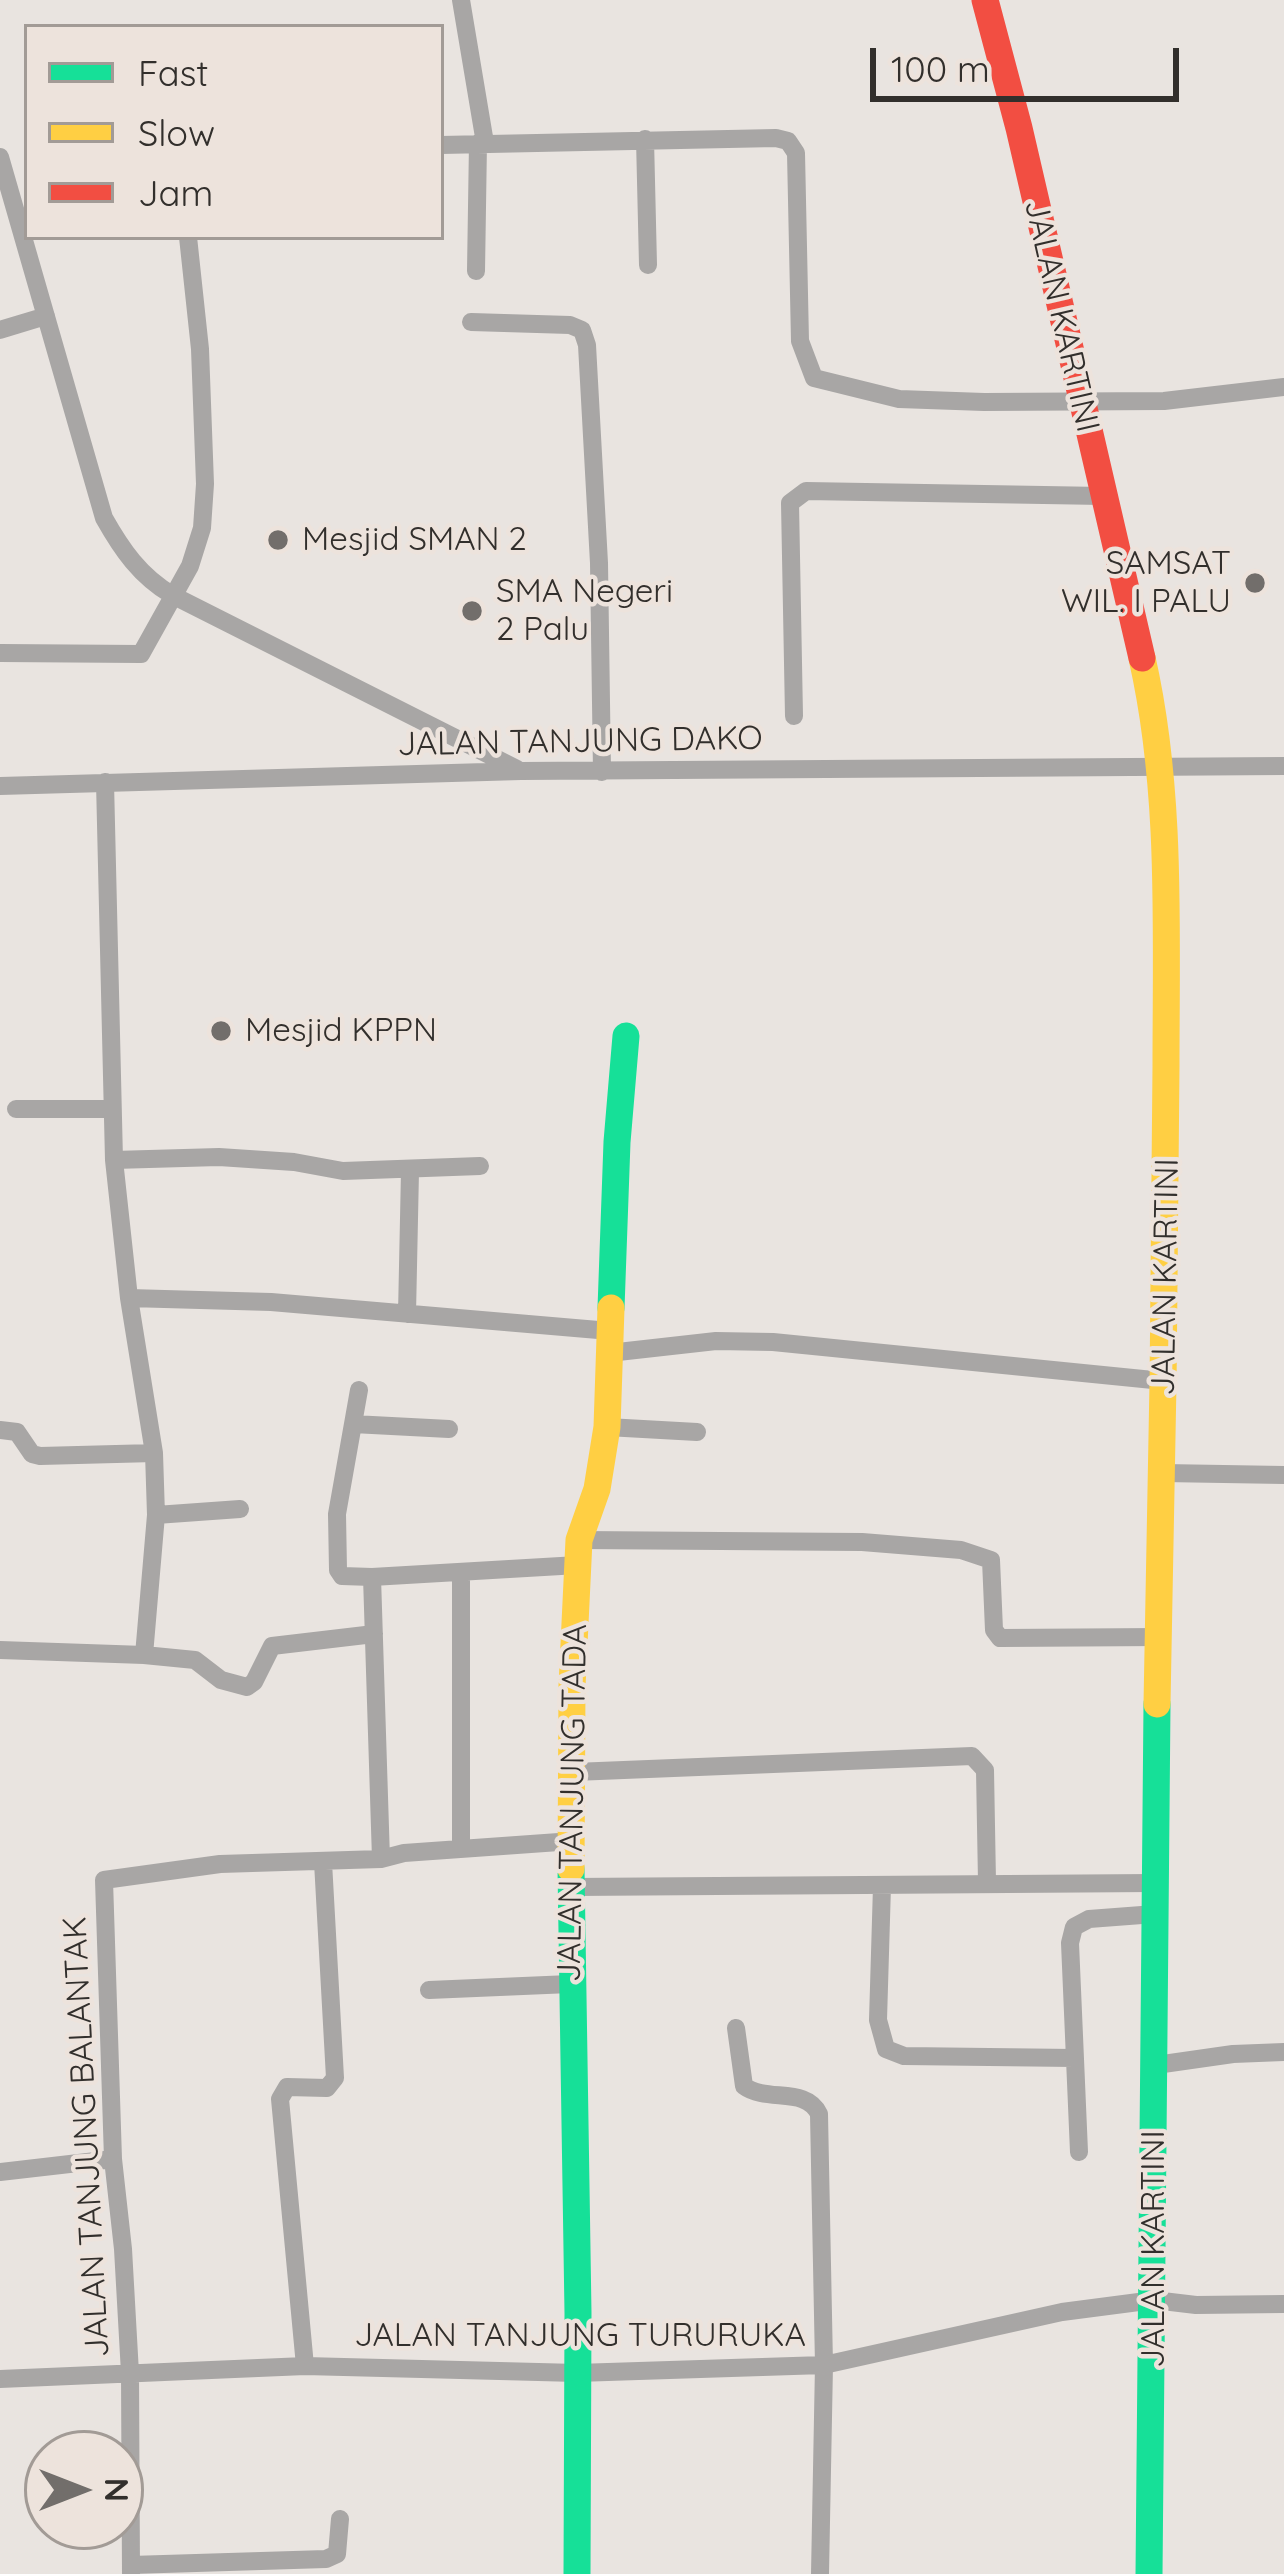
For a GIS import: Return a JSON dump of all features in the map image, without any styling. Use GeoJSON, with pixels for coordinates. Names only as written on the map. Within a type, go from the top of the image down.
{"type":"FeatureCollection","features":[{"type":"Feature","properties":{"kind":"street"},"geometry":{"type":"LineString","coordinates":[[461,0],[482,143],[476,271]]}},
{"type":"Feature","properties":{"kind":"street","name":"JALAN KARTINI"},"geometry":{"type":"LineString","coordinates":[[985,0],[1154,711],[1161,768],[1168,1121],[1154,1882],[1149,2574]]}},
{"type":"Feature","properties":{"kind":"street"},"geometry":{"type":"LineString","coordinates":[[645,139],[648,265]]}},
{"type":"Feature","properties":{"kind":"street"},"geometry":{"type":"LineString","coordinates":[[444,145],[645,139],[788,141],[796,154],[800,340],[814,379],[898,399],[1164,401],[1284,387]]}},
{"type":"Feature","properties":{"kind":"street"},"geometry":{"type":"LineString","coordinates":[[0,157],[104,518],[127,557],[152,584],[172,595],[521,771]]}},
{"type":"Feature","properties":{"kind":"street"},"geometry":{"type":"LineString","coordinates":[[0,653],[141,654],[190,566],[202,528],[205,484],[200,349],[188,240]]}},
{"type":"Feature","properties":{"kind":"street"},"geometry":{"type":"LineString","coordinates":[[0,330],[46,316]]}},
{"type":"Feature","properties":{"kind":"street"},"geometry":{"type":"LineString","coordinates":[[471,322],[570,326],[582,330],[587,345],[599,562],[602,772]]}},
{"type":"Feature","properties":{"kind":"street"},"geometry":{"type":"LineString","coordinates":[[794,716],[790,503],[797,496],[806,491],[1103,496]]}},
{"type":"Feature","properties":{"kind":"street","name":"JALAN TANJUNG DAKO"},"geometry":{"type":"LineString","coordinates":[[0,786],[521,771],[1284,766]]}},
{"type":"Feature","properties":{"kind":"street"},"geometry":{"type":"LineString","coordinates":[[105,782],[114,1160],[129,1298],[154,1453],[156,1515],[144,1655]]}},
{"type":"Feature","properties":{"kind":"street","name":"JALAN TANJUNG TADA"},"geometry":{"type":"LineString","coordinates":[[577,2574],[570,1984],[572,1685],[579,1552],[597,1490],[607,1427],[617,1142],[626,1036]]}},
{"type":"Feature","properties":{"kind":"street"},"geometry":{"type":"LineString","coordinates":[[16,1109],[111,1109]]}},
{"type":"Feature","properties":{"kind":"street"},"geometry":{"type":"LineString","coordinates":[[114,1160],[219,1157],[343,1171],[479,1166]]}},
{"type":"Feature","properties":{"kind":"street"},"geometry":{"type":"LineString","coordinates":[[407,1314],[410,1172]]}},
{"type":"Feature","properties":{"kind":"street"},"geometry":{"type":"LineString","coordinates":[[129,1298],[272,1302],[407,1314],[610,1342],[773,1342],[1163,1381]]}},
{"type":"Feature","properties":{"kind":"street"},"geometry":{"type":"LineString","coordinates":[[359,1390],[338,1514],[338,1570],[342,1576],[461,1573],[579,1552],[862,1542],[961,1550],[991,1560],[994,1630],[1000,1638],[1161,1637]]}},
{"type":"Feature","properties":{"kind":"street"},"geometry":{"type":"LineString","coordinates":[[353,1424],[449,1430]]}},
{"type":"Feature","properties":{"kind":"street"},"geometry":{"type":"LineString","coordinates":[[607,1427],[697,1432]]}},
{"type":"Feature","properties":{"kind":"street"},"geometry":{"type":"LineString","coordinates":[[0,1430],[17,1432],[32,1454],[40,1456],[154,1453]]}},
{"type":"Feature","properties":{"kind":"street"},"geometry":{"type":"LineString","coordinates":[[1163,1473],[1284,1474]]}},
{"type":"Feature","properties":{"kind":"street"},"geometry":{"type":"LineString","coordinates":[[156,1515],[240,1509]]}},
{"type":"Feature","properties":{"kind":"street"},"geometry":{"type":"LineString","coordinates":[[461,1573],[461,1848]]}},
{"type":"Feature","properties":{"kind":"street"},"geometry":{"type":"LineString","coordinates":[[372,1576],[381,1859]]}},
{"type":"Feature","properties":{"kind":"street"},"geometry":{"type":"LineString","coordinates":[[0,1650],[195,1660],[221,1680],[247,1687],[272,1646],[374,1634]]}},
{"type":"Feature","properties":{"kind":"street"},"geometry":{"type":"LineString","coordinates":[[574,1772],[973,1756],[985,1770],[986,1882]]}},
{"type":"Feature","properties":{"kind":"street","name":"JALAN TANJUNG BALANTAK"},"geometry":{"type":"LineString","coordinates":[[131,2570],[130,2373],[112,2158],[104,1880],[220,1864],[381,1859],[573,1841]]}},
{"type":"Feature","properties":{"kind":"street"},"geometry":{"type":"LineString","coordinates":[[304,2366],[280,2091],[331,2086],[335,2074],[323,1862]]}},
{"type":"Feature","properties":{"kind":"street"},"geometry":{"type":"LineString","coordinates":[[572,1887],[1154,1882]]}},
{"type":"Feature","properties":{"kind":"street"},"geometry":{"type":"LineString","coordinates":[[882,1886],[878,2020],[886,2049],[904,2056],[1075,2058]]}},
{"type":"Feature","properties":{"kind":"street"},"geometry":{"type":"LineString","coordinates":[[1079,2152],[1070,1943],[1075,1928],[1088,1919],[1155,1914]]}},
{"type":"Feature","properties":{"kind":"street"},"geometry":{"type":"LineString","coordinates":[[429,1990],[570,1984]]}},
{"type":"Feature","properties":{"kind":"street"},"geometry":{"type":"LineString","coordinates":[[736,2028],[745,2086],[755,2094],[806,2099],[820,2114],[824,2365],[820,2574]]}},
{"type":"Feature","properties":{"kind":"street"},"geometry":{"type":"LineString","coordinates":[[1156,2065],[1284,2052]]}},
{"type":"Feature","properties":{"kind":"street"},"geometry":{"type":"LineString","coordinates":[[0,2172],[112,2158]]}},
{"type":"Feature","properties":{"kind":"street","name":"JALAN TANJUNG TURURUKA"},"geometry":{"type":"LineString","coordinates":[[0,2379],[304,2366],[577,2373],[824,2365],[1012,2320],[1154,2300],[1284,2305]]}},
{"type":"Feature","properties":{"kind":"street"},"geometry":{"type":"LineString","coordinates":[[131,2570],[326,2559],[337,2554],[340,2519]]}},
{"type":"Feature","properties":{"kind":"traffic: fast"},"geometry":{"type":"LineString","coordinates":[[611,1308],[626,1036]]}},
{"type":"Feature","properties":{"kind":"traffic: fast"},"geometry":{"type":"LineString","coordinates":[[1149,2574],[1157,1704]]}},
{"type":"Feature","properties":{"kind":"traffic: fast"},"geometry":{"type":"LineString","coordinates":[[571,1869],[577,2574]]}},
{"type":"Feature","properties":{"kind":"traffic: slow"},"geometry":{"type":"LineString","coordinates":[[1142,658],[1163,809],[1166,912],[1157,1704]]}},
{"type":"Feature","properties":{"kind":"traffic: slow"},"geometry":{"type":"LineString","coordinates":[[571,1869],[579,1540],[597,1489],[607,1427],[611,1308]]}},
{"type":"Feature","properties":{"kind":"traffic: jam"},"geometry":{"type":"LineString","coordinates":[[985,0],[1142,658]]}},
{"type":"Feature","properties":{"kind":"place","name":"Mesjid SMAN 2"},"geometry":{"type":"Point","coordinates":[278,540]}},
{"type":"Feature","properties":{"kind":"place","name":"SAMSAT WIL. I PALU"},"geometry":{"type":"Point","coordinates":[1255,583]}},
{"type":"Feature","properties":{"kind":"place","name":"SMA Negeri 2 Palu"},"geometry":{"type":"Point","coordinates":[472,611]}},
{"type":"Feature","properties":{"kind":"place","name":"Mesjid KPPN"},"geometry":{"type":"Point","coordinates":[221,1031]}}]}
